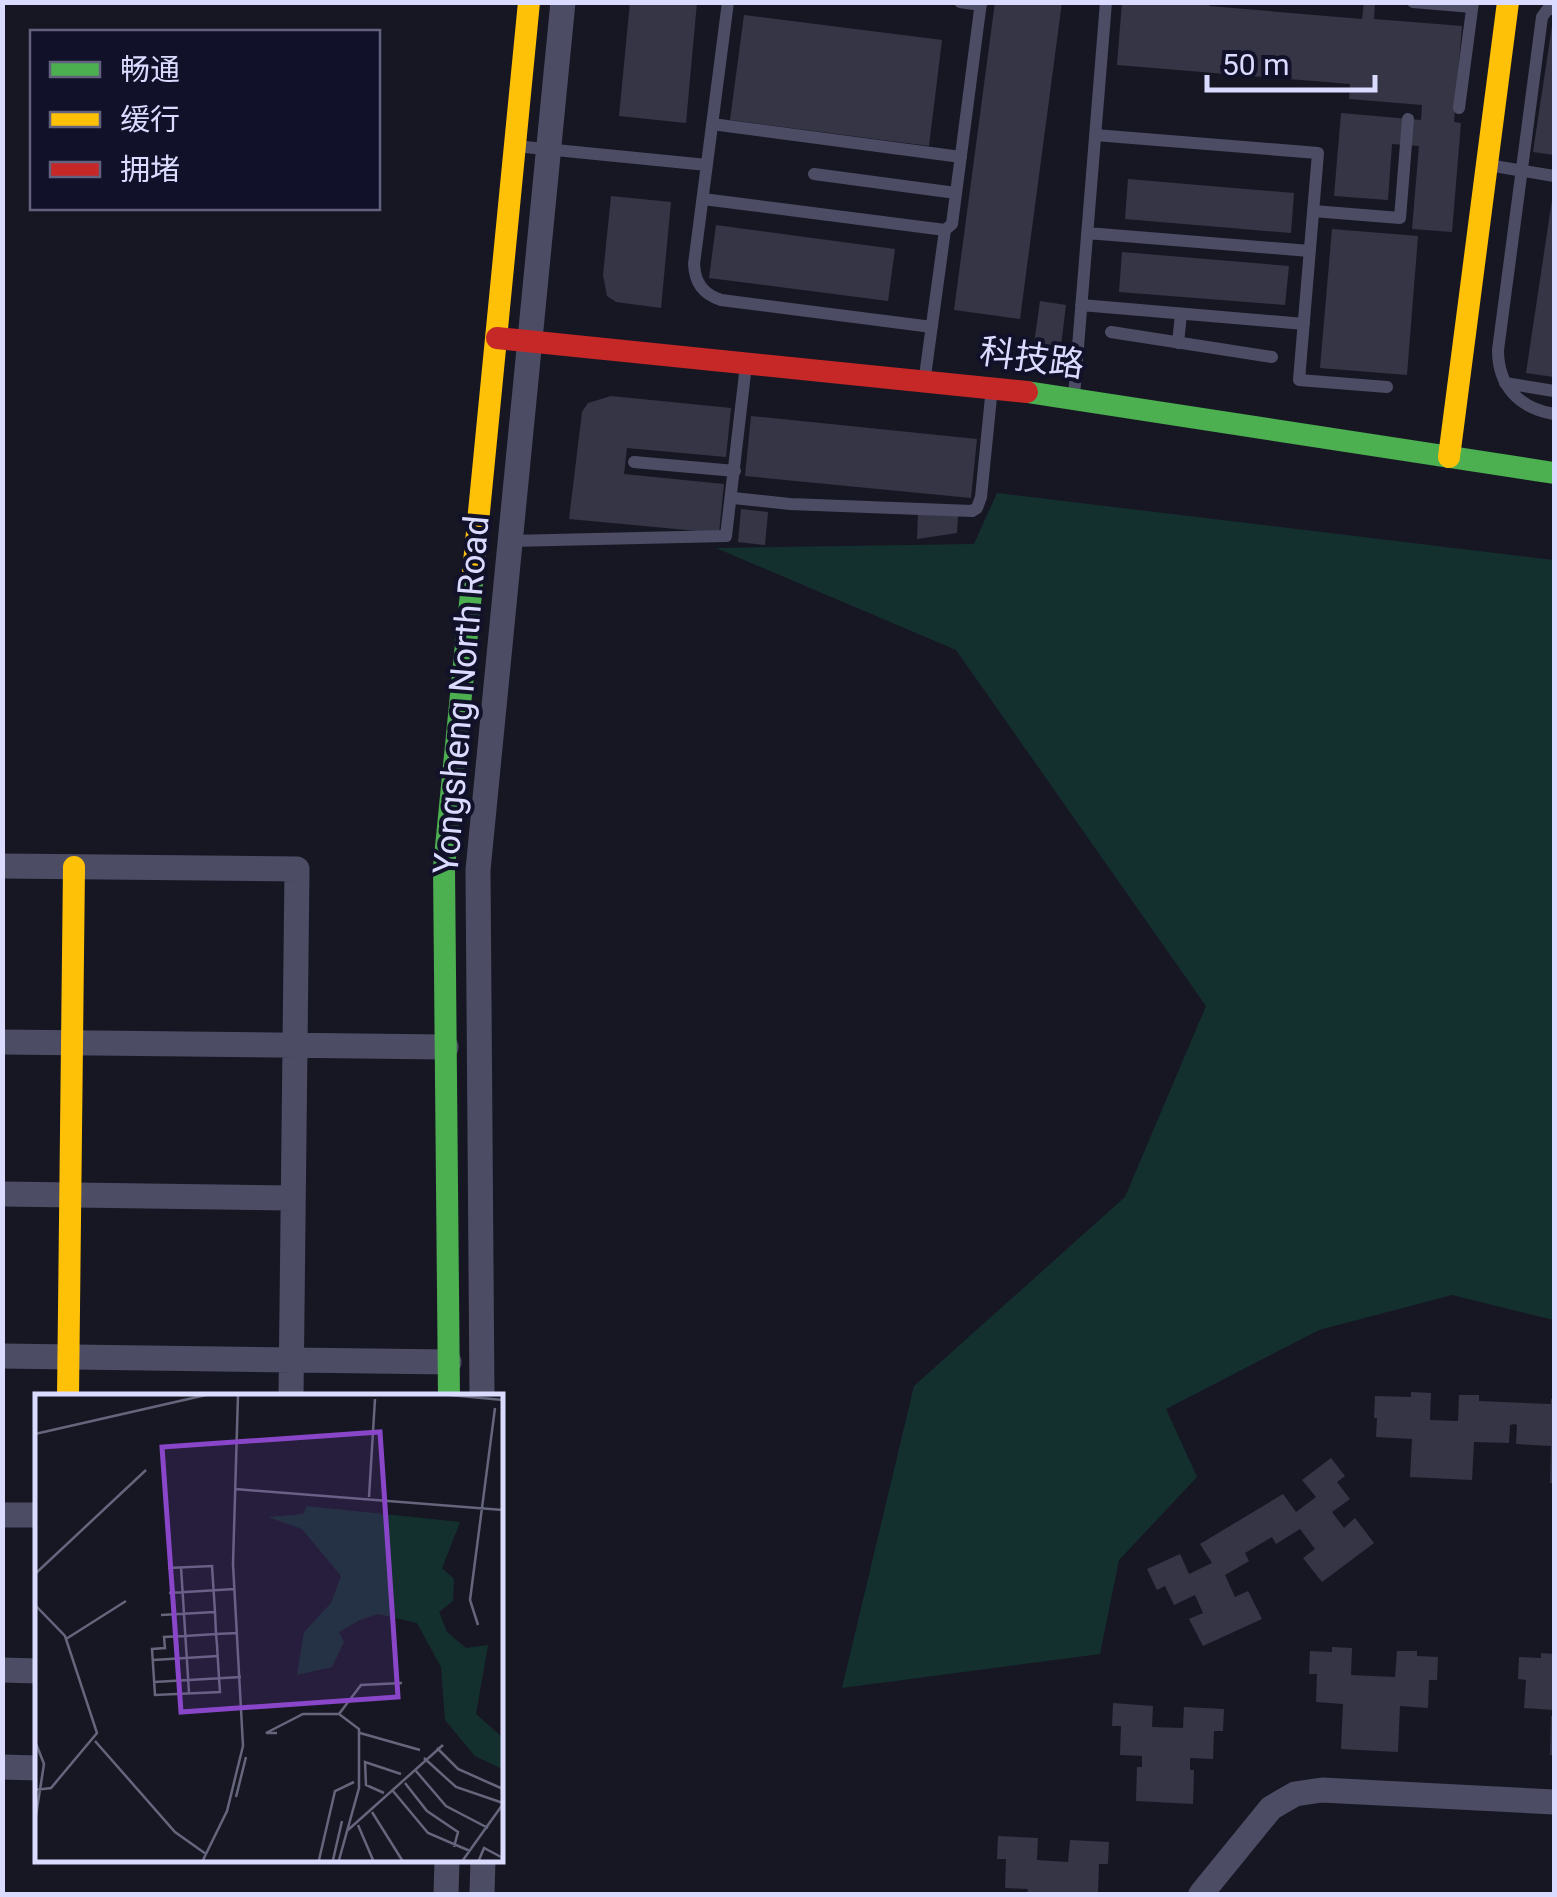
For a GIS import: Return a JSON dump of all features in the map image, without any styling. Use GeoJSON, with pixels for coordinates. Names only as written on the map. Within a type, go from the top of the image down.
{"type":"FeatureCollection","features":[{"type":"Feature","properties":{"kind":"street","name":"Yongsheng North Road"},"geometry":{"type":"LineString","coordinates":[[448,1394],[444,867],[529,2]]}},
{"type":"Feature","properties":{"kind":"street","name":"Yongsheng North Road"},"geometry":{"type":"LineString","coordinates":[[482,1394],[478,870],[563,2]]}},
{"type":"Feature","properties":{"kind":"street"},"geometry":{"type":"LineString","coordinates":[[1449,457],[1508,2]]}},
{"type":"Feature","properties":{"kind":"street","name":"科技路"},"geometry":{"type":"LineString","coordinates":[[496,338],[992,387],[1554,473]]}},
{"type":"Feature","properties":{"kind":"street"},"geometry":{"type":"LineString","coordinates":[[2,866],[297,869],[290,1394]]}},
{"type":"Feature","properties":{"kind":"street"},"geometry":{"type":"LineString","coordinates":[[68,1394],[74,867]]}},
{"type":"Feature","properties":{"kind":"street"},"geometry":{"type":"LineString","coordinates":[[2,1042],[446,1047]]}},
{"type":"Feature","properties":{"kind":"street"},"geometry":{"type":"LineString","coordinates":[[2,1194],[293,1198]]}},
{"type":"Feature","properties":{"kind":"street"},"geometry":{"type":"LineString","coordinates":[[2,1356],[449,1362]]}},
{"type":"Feature","properties":{"kind":"street"},"geometry":{"type":"LineString","coordinates":[[2,1514],[35,1515]]}},
{"type":"Feature","properties":{"kind":"street"},"geometry":{"type":"LineString","coordinates":[[2,1670],[35,1670]]}},
{"type":"Feature","properties":{"kind":"street"},"geometry":{"type":"LineString","coordinates":[[2,1767],[35,1768]]}},
{"type":"Feature","properties":{"kind":"street"},"geometry":{"type":"LineString","coordinates":[[1202,1894],[1271,1808],[1295,1794],[1322,1790],[1554,1802]]}},
{"type":"Feature","properties":{"kind":"street"},"geometry":{"type":"LineString","coordinates":[[446,1894],[447,1862]]}},
{"type":"Feature","properties":{"kind":"street"},"geometry":{"type":"LineString","coordinates":[[482,1894],[483,1862]]}},
{"type":"Feature","properties":{"kind":"lane"},"geometry":{"type":"LineString","coordinates":[[728,2],[694,274],[704,291],[712,297],[932,327]]}},
{"type":"Feature","properties":{"kind":"lane"},"geometry":{"type":"LineString","coordinates":[[702,198],[944,230],[952,224],[981,4],[960,2]]}},
{"type":"Feature","properties":{"kind":"lane"},"geometry":{"type":"LineString","coordinates":[[1073,399],[1106,2]]}},
{"type":"Feature","properties":{"kind":"lane"},"geometry":{"type":"LineString","coordinates":[[1413,2],[1473,5],[1459,108]]}},
{"type":"Feature","properties":{"kind":"lane"},"geometry":{"type":"LineString","coordinates":[[1554,8],[1542,18],[1498,350],[1499,368],[1516,398],[1530,408],[1554,414]]}},
{"type":"Feature","properties":{"kind":"lane"},"geometry":{"type":"LineString","coordinates":[[1313,211],[1400,218],[1408,119]]}},
{"type":"Feature","properties":{"kind":"lane"},"geometry":{"type":"LineString","coordinates":[[712,124],[961,156]]}},
{"type":"Feature","properties":{"kind":"lane"},"geometry":{"type":"LineString","coordinates":[[1094,135],[1318,153],[1300,380],[1387,387]]}},
{"type":"Feature","properties":{"kind":"lane"},"geometry":{"type":"LineString","coordinates":[[515,146],[707,165]]}},
{"type":"Feature","properties":{"kind":"lane"},"geometry":{"type":"LineString","coordinates":[[1487,165],[1554,176]]}},
{"type":"Feature","properties":{"kind":"lane"},"geometry":{"type":"LineString","coordinates":[[814,174],[956,193]]}},
{"type":"Feature","properties":{"kind":"lane"},"geometry":{"type":"LineString","coordinates":[[925,380],[944,230]]}},
{"type":"Feature","properties":{"kind":"lane"},"geometry":{"type":"LineString","coordinates":[[1087,233],[1310,251]]}},
{"type":"Feature","properties":{"kind":"lane"},"geometry":{"type":"LineString","coordinates":[[1081,306],[1304,324]]}},
{"type":"Feature","properties":{"kind":"lane"},"geometry":{"type":"LineString","coordinates":[[1178,343],[1181,314]]}},
{"type":"Feature","properties":{"kind":"lane"},"geometry":{"type":"LineString","coordinates":[[1111,332],[1272,357]]}},
{"type":"Feature","properties":{"kind":"lane"},"geometry":{"type":"LineString","coordinates":[[510,541],[722,539],[729,533],[746,362]]}},
{"type":"Feature","properties":{"kind":"lane"},"geometry":{"type":"LineString","coordinates":[[1505,383],[1554,390]]}},
{"type":"Feature","properties":{"kind":"lane"},"geometry":{"type":"LineString","coordinates":[[732,498],[790,504],[977,508],[992,387]]}},
{"type":"Feature","properties":{"kind":"lane"},"geometry":{"type":"LineString","coordinates":[[634,462],[735,472]]}},
{"type":"Feature","properties":{"kind":"green space"},"geometry":{"type":"Polygon","coordinates":[[[997,493],[1554,560],[1554,1320],[1452,1295],[1319,1330],[1166,1409],[1197,1477],[1119,1560],[1100,1654],[842,1688],[914,1386],[1125,1197],[1206,1006],[956,650],[716,548],[974,544],[997,493]]]}},
{"type":"Feature","properties":{"kind":"building"},"geometry":{"type":"Polygon","coordinates":[[[630,2],[697,2],[686,123],[619,116],[630,2]]]}},
{"type":"Feature","properties":{"kind":"building"},"geometry":{"type":"Polygon","coordinates":[[[995,2],[1062,2],[1020,319],[954,310],[995,2]]]}},
{"type":"Feature","properties":{"kind":"building"},"geometry":{"type":"Polygon","coordinates":[[[1122,2],[1209,2],[1209,6],[1362,19],[1364,2],[1375,2],[1374,19],[1462,26],[1454,122],[1461,123],[1452,232],[1412,229],[1419,146],[1392,144],[1388,200],[1334,196],[1341,113],[1421,120],[1422,105],[1349,99],[1350,84],[1117,65],[1122,2]]]}},
{"type":"Feature","properties":{"kind":"building"},"geometry":{"type":"Polygon","coordinates":[[[744,15],[942,40],[929,146],[730,120],[744,15]]]}},
{"type":"Feature","properties":{"kind":"building"},"geometry":{"type":"Polygon","coordinates":[[[1554,27],[1554,155],[1533,152],[1554,27]]]}},
{"type":"Feature","properties":{"kind":"building"},"geometry":{"type":"Polygon","coordinates":[[[1128,179],[1294,193],[1291,233],[1125,219],[1128,179]]]}},
{"type":"Feature","properties":{"kind":"building"},"geometry":{"type":"Polygon","coordinates":[[[611,196],[671,202],[661,308],[616,302],[607,296],[603,275],[611,196]]]}},
{"type":"Feature","properties":{"kind":"building"},"geometry":{"type":"Polygon","coordinates":[[[1554,200],[1554,377],[1526,373],[1554,200]]]}},
{"type":"Feature","properties":{"kind":"building"},"geometry":{"type":"Polygon","coordinates":[[[716,225],[895,249],[888,301],[709,278],[716,225]]]}},
{"type":"Feature","properties":{"kind":"building"},"geometry":{"type":"Polygon","coordinates":[[[1332,229],[1418,236],[1407,375],[1320,368],[1332,229]]]}},
{"type":"Feature","properties":{"kind":"building"},"geometry":{"type":"Polygon","coordinates":[[[1122,252],[1289,266],[1285,305],[1119,292],[1122,252]]]}},
{"type":"Feature","properties":{"kind":"building"},"geometry":{"type":"Polygon","coordinates":[[[1040,301],[1066,305],[1060,354],[1033,351],[1040,301]]]}},
{"type":"Feature","properties":{"kind":"building"},"geometry":{"type":"Polygon","coordinates":[[[611,396],[731,408],[726,457],[627,448],[624,474],[724,484],[719,533],[569,519],[582,412],[588,403],[611,396]]]}},
{"type":"Feature","properties":{"kind":"building"},"geometry":{"type":"Polygon","coordinates":[[[751,416],[977,439],[971,498],[745,476],[751,416]]]}},
{"type":"Feature","properties":{"kind":"building"},"geometry":{"type":"Polygon","coordinates":[[[741,509],[768,512],[765,545],[738,542],[741,509]]]}},
{"type":"Feature","properties":{"kind":"building"},"geometry":{"type":"Polygon","coordinates":[[[918,514],[958,516],[957,533],[917,539],[918,514]]]}},
{"type":"Feature","properties":{"kind":"building"},"geometry":{"type":"Polygon","coordinates":[[[1411,1392],[1431,1393],[1430,1420],[1458,1421],[1459,1395],[1479,1395],[1479,1401],[1551,1404],[1554,1399],[1554,1484],[1550,1483],[1551,1446],[1516,1444],[1514,1424],[1510,1425],[1509,1443],[1474,1442],[1472,1480],[1410,1477],[1412,1439],[1376,1437],[1374,1418],[1375,1396],[1411,1397],[1411,1392]]]}},
{"type":"Feature","properties":{"kind":"building"},"geometry":{"type":"Polygon","coordinates":[[[1331,1458],[1345,1476],[1337,1482],[1350,1499],[1332,1512],[1344,1528],[1355,1518],[1374,1543],[1322,1582],[1303,1558],[1315,1549],[1300,1529],[1276,1544],[1272,1537],[1245,1553],[1249,1561],[1225,1575],[1235,1597],[1248,1591],[1262,1619],[1203,1646],[1189,1619],[1203,1613],[1195,1595],[1174,1605],[1165,1586],[1157,1590],[1147,1569],[1180,1554],[1189,1574],[1212,1563],[1200,1544],[1283,1494],[1296,1512],[1316,1497],[1302,1480],[1331,1458]]]}},
{"type":"Feature","properties":{"kind":"building"},"geometry":{"type":"Polygon","coordinates":[[[1332,1647],[1352,1648],[1351,1675],[1395,1677],[1397,1651],[1438,1657],[1437,1680],[1429,1680],[1428,1708],[1400,1706],[1398,1752],[1341,1749],[1343,1704],[1316,1702],[1317,1674],[1309,1674],[1310,1651],[1332,1652],[1332,1647]]]}},
{"type":"Feature","properties":{"kind":"building"},"geometry":{"type":"Polygon","coordinates":[[[1541,1653],[1554,1654],[1554,1710],[1524,1708],[1526,1680],[1518,1679],[1519,1657],[1541,1658],[1541,1653]]]}},
{"type":"Feature","properties":{"kind":"building"},"geometry":{"type":"Polygon","coordinates":[[[1113,1703],[1153,1706],[1152,1727],[1183,1728],[1184,1707],[1224,1709],[1223,1731],[1214,1731],[1213,1759],[1190,1758],[1190,1770],[1194,1770],[1193,1804],[1136,1801],[1137,1767],[1142,1767],[1142,1756],[1120,1755],[1121,1726],[1112,1726],[1113,1703]]]}},
{"type":"Feature","properties":{"kind":"building"},"geometry":{"type":"Polygon","coordinates":[[[1554,1716],[1554,1755],[1550,1755],[1554,1716]]]}},
{"type":"Feature","properties":{"kind":"building"},"geometry":{"type":"Polygon","coordinates":[[[998,1836],[1038,1838],[1037,1860],[1068,1862],[1070,1840],[1109,1842],[1108,1864],[1099,1864],[1098,1892],[1027,1894],[1028,1889],[1005,1888],[1006,1859],[997,1859],[998,1836]]]}},
{"type":"Feature","properties":{"kind":"traffic: fast"},"geometry":{"type":"LineString","coordinates":[[1027,392],[1554,473]]}},
{"type":"Feature","properties":{"kind":"traffic: fast"},"geometry":{"type":"LineString","coordinates":[[449,1394],[444,867],[473,573]]}},
{"type":"Feature","properties":{"kind":"traffic: slow"},"geometry":{"type":"LineString","coordinates":[[473,573],[529,2]]}},
{"type":"Feature","properties":{"kind":"traffic: slow"},"geometry":{"type":"LineString","coordinates":[[1449,457],[1508,2]]}},
{"type":"Feature","properties":{"kind":"traffic: slow"},"geometry":{"type":"LineString","coordinates":[[68,1394],[74,867]]}},
{"type":"Feature","properties":{"kind":"traffic: jam"},"geometry":{"type":"LineString","coordinates":[[497,338],[1027,392]]}}]}
